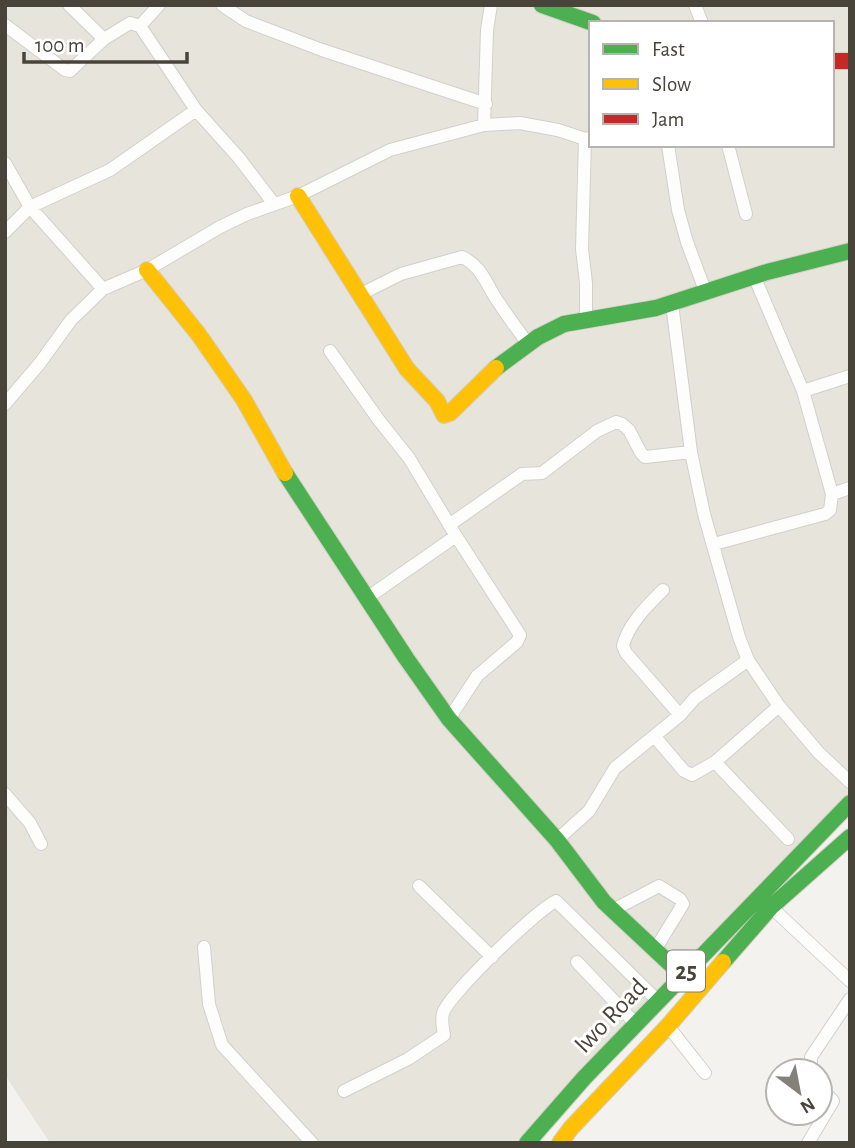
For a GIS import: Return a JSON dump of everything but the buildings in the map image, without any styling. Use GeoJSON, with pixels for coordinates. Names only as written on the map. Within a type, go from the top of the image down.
{"type":"FeatureCollection","features":[{"type":"Feature","properties":{"kind":"street"},"geometry":{"type":"LineString","coordinates":[[69,5],[104,39]]}},
{"type":"Feature","properties":{"kind":"street"},"geometry":{"type":"LineString","coordinates":[[140,26],[159,5]]}},
{"type":"Feature","properties":{"kind":"street"},"geometry":{"type":"LineString","coordinates":[[222,5],[246,21],[322,50],[486,104]]}},
{"type":"Feature","properties":{"kind":"street"},"geometry":{"type":"LineString","coordinates":[[484,125],[487,30],[491,5]]}},
{"type":"Feature","properties":{"kind":"street"},"geometry":{"type":"LineString","coordinates":[[542,5],[589,22]]}},
{"type":"Feature","properties":{"kind":"street"},"geometry":{"type":"LineString","coordinates":[[7,29],[70,71],[104,39],[130,23],[140,26],[196,110],[239,158],[274,204]]}},
{"type":"Feature","properties":{"kind":"street"},"geometry":{"type":"LineString","coordinates":[[5,232],[30,207],[110,170],[196,110]]}},
{"type":"Feature","properties":{"kind":"street"},"geometry":{"type":"LineString","coordinates":[[5,404],[40,363],[71,320],[103,289],[147,270],[220,227],[298,196],[390,150],[484,125],[520,123],[588,138],[582,249],[586,319]]}},
{"type":"Feature","properties":{"kind":"street"},"geometry":{"type":"LineString","coordinates":[[668,147],[678,210],[706,293]]}},
{"type":"Feature","properties":{"kind":"street"},"geometry":{"type":"LineString","coordinates":[[729,147],[746,214]]}},
{"type":"Feature","properties":{"kind":"street"},"geometry":{"type":"LineString","coordinates":[[5,163],[30,207],[103,289]]}},
{"type":"Feature","properties":{"kind":"street"},"geometry":{"type":"LineString","coordinates":[[298,196],[417,384],[429,389],[444,415],[450,413],[477,386],[528,344],[569,322],[628,314],[673,304],[754,276],[850,251]]}},
{"type":"Feature","properties":{"kind":"street"},"geometry":{"type":"LineString","coordinates":[[359,295],[401,274],[462,257],[475,263],[498,303],[528,344]]}},
{"type":"Feature","properties":{"kind":"street"},"geometry":{"type":"LineString","coordinates":[[147,270],[199,335],[244,400],[284,470],[406,658],[449,719],[557,840],[604,902],[682,975]]}},
{"type":"Feature","properties":{"kind":"street"},"geometry":{"type":"LineString","coordinates":[[714,544],[825,514],[830,510],[832,494],[803,391],[754,276]]}},
{"type":"Feature","properties":{"kind":"street"},"geometry":{"type":"LineString","coordinates":[[673,304],[691,453],[704,514],[739,637],[748,660],[779,706],[819,753],[850,782]]}},
{"type":"Feature","properties":{"kind":"street"},"geometry":{"type":"LineString","coordinates":[[330,351],[409,458],[520,635],[517,642],[477,676],[449,719]]}},
{"type":"Feature","properties":{"kind":"street"},"geometry":{"type":"LineString","coordinates":[[803,391],[850,376]]}},
{"type":"Feature","properties":{"kind":"street"},"geometry":{"type":"LineString","coordinates":[[367,598],[522,474],[542,473],[597,431],[616,422],[629,430],[645,457],[691,453]]}},
{"type":"Feature","properties":{"kind":"street"},"geometry":{"type":"LineString","coordinates":[[832,494],[850,488]]}},
{"type":"Feature","properties":{"kind":"street"},"geometry":{"type":"LineString","coordinates":[[663,590],[633,625],[623,646],[626,653],[680,715]]}},
{"type":"Feature","properties":{"kind":"street"},"geometry":{"type":"LineString","coordinates":[[557,840],[589,811],[615,768],[680,715],[695,698],[748,660]]}},
{"type":"Feature","properties":{"kind":"street"},"geometry":{"type":"LineString","coordinates":[[654,736],[684,771],[690,775],[697,774],[715,762],[779,706]]}},
{"type":"Feature","properties":{"kind":"street"},"geometry":{"type":"LineString","coordinates":[[715,762],[788,839]]}},
{"type":"Feature","properties":{"kind":"street"},"geometry":{"type":"LineString","coordinates":[[5,794],[30,823],[40,844]]}},
{"type":"Feature","properties":{"kind":"street","name":"Iwo Road"},"geometry":{"type":"LineString","coordinates":[[527,1143],[682,975],[850,803]]}},
{"type":"Feature","properties":{"kind":"street","name":"Iwo Road"},"geometry":{"type":"LineString","coordinates":[[560,1143],[580,1118],[668,1026],[771,907],[850,837]]}},
{"type":"Feature","properties":{"kind":"street"},"geometry":{"type":"LineString","coordinates":[[419,886],[492,957]]}},
{"type":"Feature","properties":{"kind":"street"},"geometry":{"type":"LineString","coordinates":[[613,910],[659,886],[680,899],[683,905],[655,950]]}},
{"type":"Feature","properties":{"kind":"street"},"geometry":{"type":"LineString","coordinates":[[344,1091],[408,1059],[444,1035],[443,1013],[468,978],[556,901],[658,1001]]}},
{"type":"Feature","properties":{"kind":"street"},"geometry":{"type":"LineString","coordinates":[[771,907],[850,981]]}},
{"type":"Feature","properties":{"kind":"street"},"geometry":{"type":"LineString","coordinates":[[204,947],[209,1004],[222,1045],[312,1143]]}},
{"type":"Feature","properties":{"kind":"street"},"geometry":{"type":"LineString","coordinates":[[576,962],[636,1024]]}},
{"type":"Feature","properties":{"kind":"street"},"geometry":{"type":"LineString","coordinates":[[811,1057],[850,999]]}},
{"type":"Feature","properties":{"kind":"street"},"geometry":{"type":"LineString","coordinates":[[668,1026],[705,1073]]}},
{"type":"Feature","properties":{"kind":"street"},"geometry":{"type":"LineString","coordinates":[[808,1143],[818,1127]]}},
{"type":"Feature","properties":{"kind":"shaded area"},"geometry":{"type":"Polygon","coordinates":[[[5,5],[850,5],[850,798],[521,1143],[50,1143],[5,1075],[5,5]]]}},
{"type":"Feature","properties":{"kind":"traffic: fast"},"geometry":{"type":"LineString","coordinates":[[542,5],[589,22]]}},
{"type":"Feature","properties":{"kind":"traffic: fast"},"geometry":{"type":"LineString","coordinates":[[496,368],[538,337],[564,324],[656,308],[767,272],[850,251]]}},
{"type":"Feature","properties":{"kind":"traffic: fast"},"geometry":{"type":"LineString","coordinates":[[285,473],[449,719],[557,840],[604,902],[682,975]]}},
{"type":"Feature","properties":{"kind":"traffic: fast"},"geometry":{"type":"LineString","coordinates":[[527,1143],[584,1078],[850,803]]}},
{"type":"Feature","properties":{"kind":"traffic: fast"},"geometry":{"type":"LineString","coordinates":[[723,962],[771,907],[850,837]]}},
{"type":"Feature","properties":{"kind":"traffic: slow"},"geometry":{"type":"LineString","coordinates":[[298,196],[407,369],[437,401],[444,415],[450,413],[496,368]]}},
{"type":"Feature","properties":{"kind":"traffic: slow"},"geometry":{"type":"LineString","coordinates":[[147,270],[199,335],[244,400],[285,473]]}},
{"type":"Feature","properties":{"kind":"traffic: slow"},"geometry":{"type":"LineString","coordinates":[[560,1143],[723,962]]}},
{"type":"Feature","properties":{"kind":"traffic: jam"},"geometry":{"type":"LineString","coordinates":[[834,61],[850,61]]}}]}
